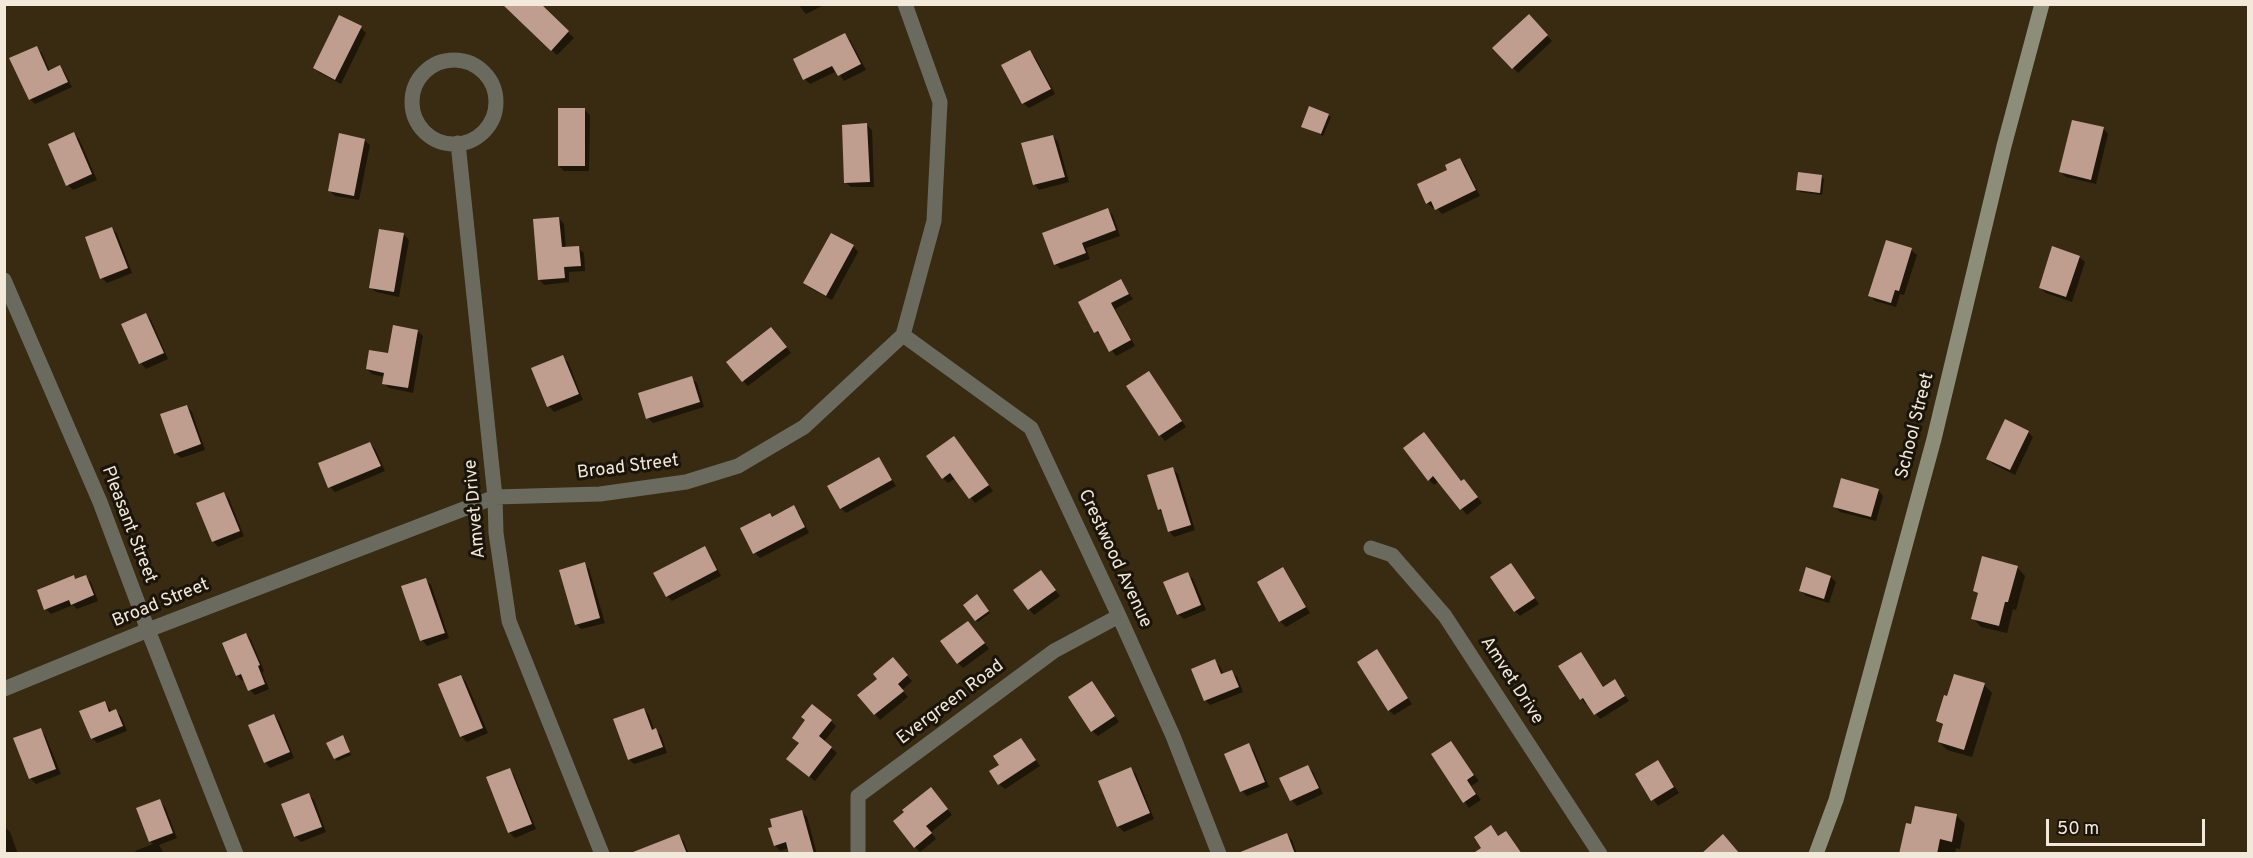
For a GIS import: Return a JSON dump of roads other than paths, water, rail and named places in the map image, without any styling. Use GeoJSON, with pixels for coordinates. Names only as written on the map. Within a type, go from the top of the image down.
{"type":"FeatureCollection","features":[{"type":"Feature","properties":{"kind":"street"},"geometry":{"type":"LineString","coordinates":[[903,335],[934,220],[940,102],[905,4]]}},
{"type":"Feature","properties":{"kind":"street","name":"School Street"},"geometry":{"type":"LineString","coordinates":[[1816,854],[1836,800],[1934,440],[2002,157],[2042,4]]}},
{"type":"Feature","properties":{"kind":"street"},"geometry":{"type":"LineString","coordinates":[[452,59],[476,66],[493,86],[496,98],[495,111],[490,123],[482,133],[470,140],[458,143],[444,143],[432,138],[422,129],[411,105],[418,79],[438,62],[452,59]]}},
{"type":"Feature","properties":{"kind":"street","name":"Amvet Drive"},"geometry":{"type":"LineString","coordinates":[[458,143],[495,496],[496,533],[509,621],[602,854]]}},
{"type":"Feature","properties":{"kind":"street","name":"Pleasant Street"},"geometry":{"type":"LineString","coordinates":[[4,280],[100,502],[236,854]]}},
{"type":"Feature","properties":{"kind":"street","name":"Broad Street"},"geometry":{"type":"LineString","coordinates":[[4,689],[148,630],[495,496],[600,494],[686,482],[738,466],[804,427],[903,335]]}},
{"type":"Feature","properties":{"kind":"street","name":"Crestwood Avenue"},"geometry":{"type":"LineString","coordinates":[[903,335],[1031,428],[1173,736],[1219,854]]}},
{"type":"Feature","properties":{"kind":"street","name":"Amvet Drive"},"geometry":{"type":"LineString","coordinates":[[1371,548],[1392,555],[1445,616],[1600,854]]}},
{"type":"Feature","properties":{"kind":"street","name":"Evergreen Road"},"geometry":{"type":"LineString","coordinates":[[858,854],[858,796],[1054,651],[1119,616]]}}]}
